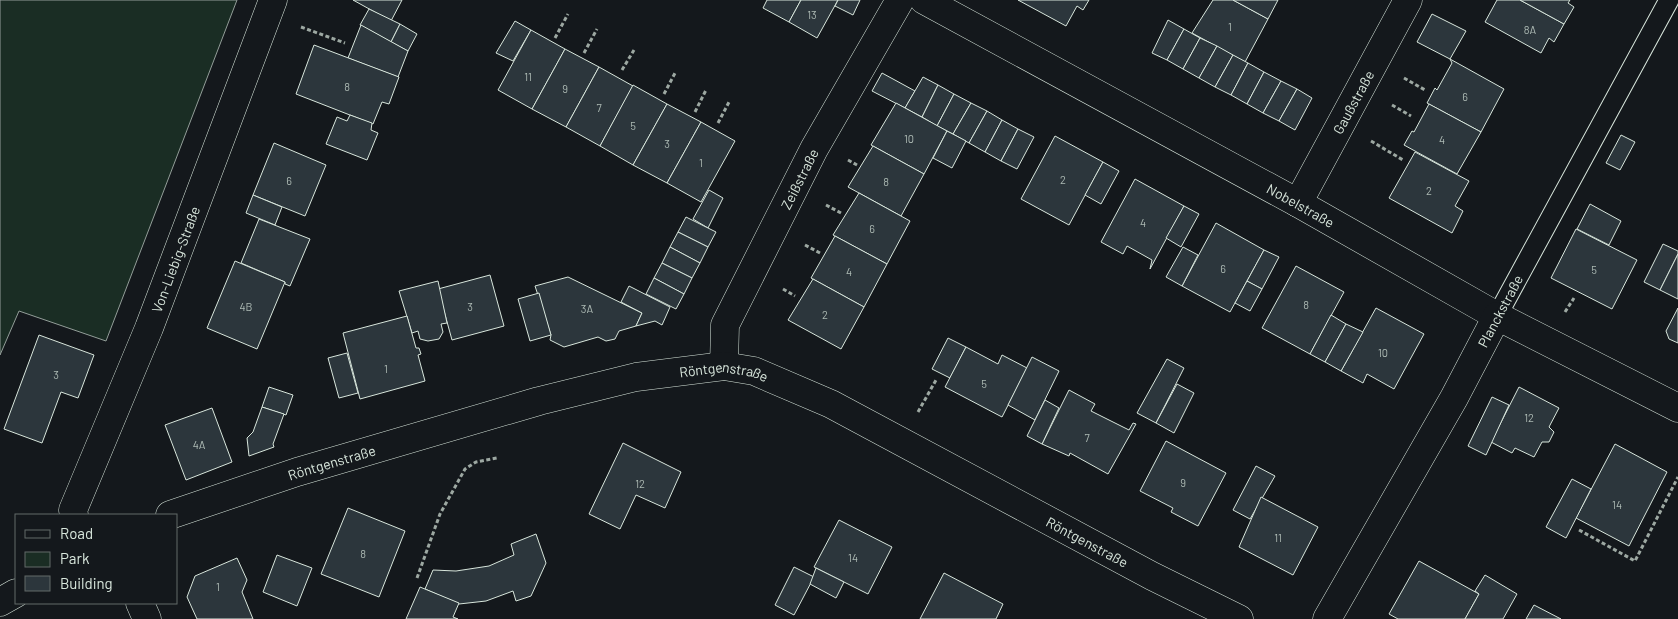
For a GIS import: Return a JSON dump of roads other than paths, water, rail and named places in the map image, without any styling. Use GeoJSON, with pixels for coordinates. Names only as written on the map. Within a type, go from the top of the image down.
{"type":"FeatureCollection","features":[{"type":"Feature","properties":{"kind":"street","name":"Zeißstraße"},"geometry":{"type":"LineString","coordinates":[[724,366],[725,326],[814,149],[900,0]]}},
{"type":"Feature","properties":{"kind":"street","name":"Nobelstraße"},"geometry":{"type":"LineString","coordinates":[[924,0],[1298,203],[1497,316],[1678,408]]}},
{"type":"Feature","properties":{"kind":"street","name":"Gaußstraße"},"geometry":{"type":"LineString","coordinates":[[1298,203],[1408,0]]}},
{"type":"Feature","properties":{"kind":"street","name":"Von-Liebig-Straße"},"geometry":{"type":"LineString","coordinates":[[74,514],[73,510],[149,328],[270,7]]}},
{"type":"Feature","properties":{"kind":"street","name":"Planckstraße"},"geometry":{"type":"LineString","coordinates":[[1327,619],[1454,398],[1497,316]]}},
{"type":"Feature","properties":{"kind":"street","name":"Röntgenstraße"},"geometry":{"type":"LineString","coordinates":[[173,514],[297,472],[539,401],[636,377],[724,366],[754,371],[831,404],[1152,576],[1239,619]]}},
{"type":"Feature","properties":{"kind":"street"},"geometry":{"type":"LineString","coordinates":[[0,602],[15,593]]}},
{"type":"Feature","properties":{"kind":"street"},"geometry":{"type":"LineString","coordinates":[[140,604],[147,619]]}},
{"type":"Feature","properties":{"kind":"lane","name":"Planckstraße"},"geometry":{"type":"LineString","coordinates":[[1497,316],[1669,0]]}}]}
